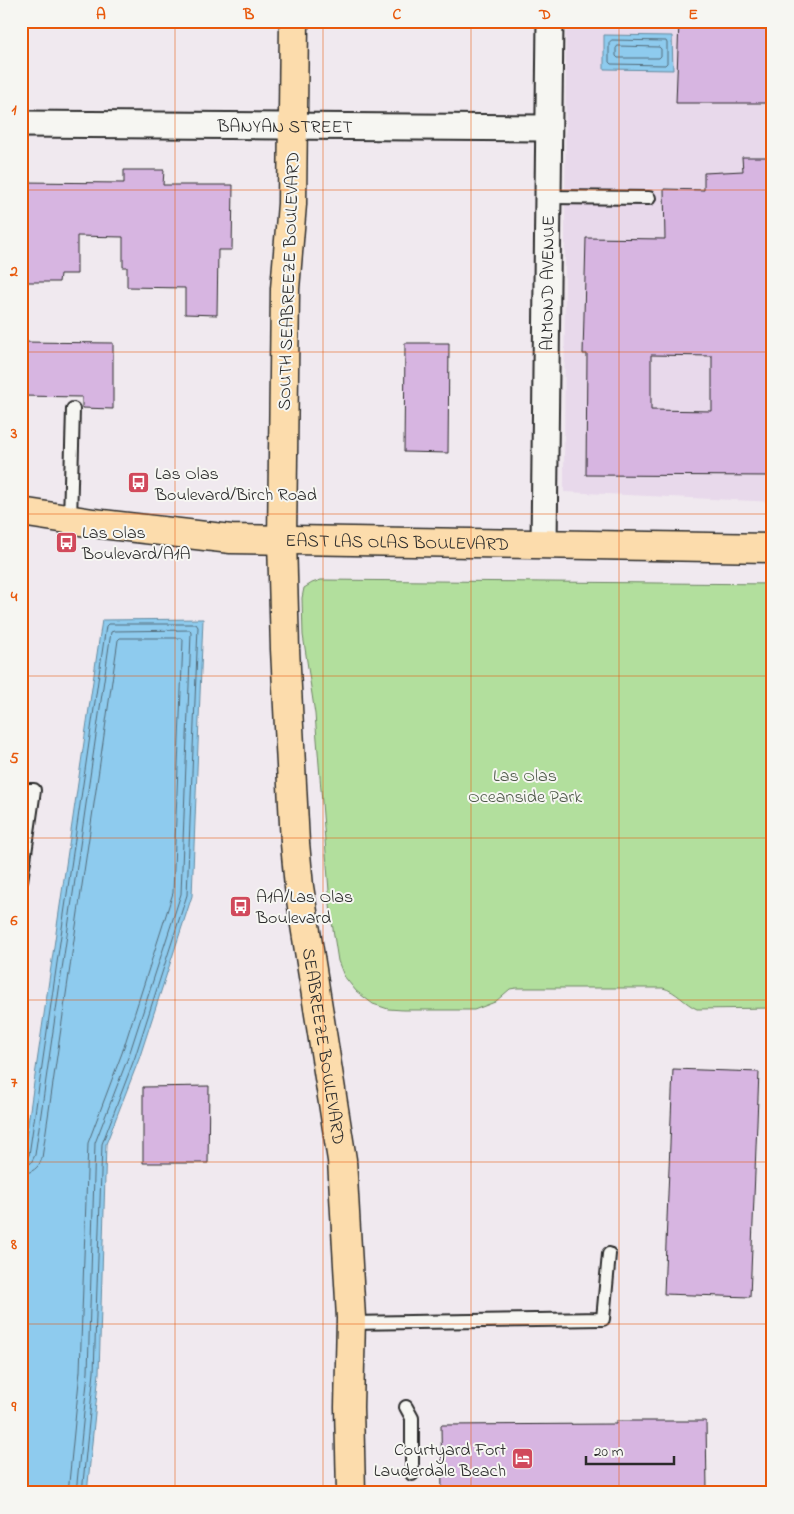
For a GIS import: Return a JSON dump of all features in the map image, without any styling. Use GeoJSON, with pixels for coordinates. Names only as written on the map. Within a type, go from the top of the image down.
{"type":"FeatureCollection","features":[{"type":"Feature","properties":{"kind":"main road","name":"SOUTH SEABREEZE BOULEVARD"},"geometry":{"type":"LineString","coordinates":[[282,540],[285,290],[292,204],[294,21]]}},
{"type":"Feature","properties":{"kind":"main road","name":"EAST LAS OLAS BOULEVARD"},"geometry":{"type":"LineString","coordinates":[[21,512],[70,520],[231,539],[773,548]]}},
{"type":"Feature","properties":{"kind":"main road","name":"SEABREEZE BOULEVARD"},"geometry":{"type":"LineString","coordinates":[[282,540],[285,649],[295,843],[303,913],[342,1160],[346,1213],[350,1323],[351,1493]]}},
{"type":"Feature","properties":{"kind":"street","name":"ALMOND AVENUE"},"geometry":{"type":"LineString","coordinates":[[544,544],[550,21]]}},
{"type":"Feature","properties":{"kind":"street","name":"BANYAN STREET"},"geometry":{"type":"LineString","coordinates":[[21,124],[548,128]]}},
{"type":"Feature","properties":{"kind":"lane"},"geometry":{"type":"LineString","coordinates":[[548,197],[649,198]]}},
{"type":"Feature","properties":{"kind":"lane"},"geometry":{"type":"LineString","coordinates":[[70,520],[73,409]]}},
{"type":"Feature","properties":{"kind":"lane"},"geometry":{"type":"LineString","coordinates":[[21,790],[34,790],[21,881]]}},
{"type":"Feature","properties":{"kind":"lane"},"geometry":{"type":"LineString","coordinates":[[350,1323],[603,1319],[609,1254]]}},
{"type":"Feature","properties":{"kind":"lane"},"geometry":{"type":"LineString","coordinates":[[406,1407],[412,1418],[412,1474]]}},
{"type":"Feature","properties":{"kind":"shaded area"},"geometry":{"type":"Polygon","coordinates":[[[566,21],[773,21],[773,502],[564,492],[566,21]]]}},
{"type":"Feature","properties":{"kind":"green space","name":"Las Olas Oceanside Park"},"geometry":{"type":"Polygon","coordinates":[[[321,580],[773,584],[773,1008],[697,1009],[663,988],[516,988],[510,989],[495,1002],[474,1010],[403,1010],[388,1009],[373,1004],[356,991],[344,976],[338,961],[331,916],[315,714],[303,635],[302,598],[304,588],[321,580]]]}},
{"type":"Feature","properties":{"kind":"water"},"geometry":{"type":"Polygon","coordinates":[[[604,35],[672,36],[673,70],[604,69],[604,35]]]}},
{"type":"Feature","properties":{"kind":"water"},"geometry":{"type":"Polygon","coordinates":[[[203,619],[192,896],[139,1059],[106,1144],[99,1373],[87,1493],[21,1493],[21,1171],[102,620],[203,619]]]}},
{"type":"Feature","properties":{"kind":"building"},"geometry":{"type":"Polygon","coordinates":[[[679,21],[773,21],[773,103],[676,103],[679,21]]]}},
{"type":"Feature","properties":{"kind":"building"},"geometry":{"type":"Polygon","coordinates":[[[742,157],[773,157],[773,476],[586,475],[587,354],[583,354],[586,238],[665,239],[664,189],[704,190],[704,173],[743,171],[742,157]],[[651,355],[651,410],[712,411],[712,356],[651,355]]]}},
{"type":"Feature","properties":{"kind":"building"},"geometry":{"type":"Polygon","coordinates":[[[124,170],[164,170],[163,185],[233,185],[232,250],[218,250],[217,315],[185,314],[185,288],[127,287],[127,267],[123,267],[123,237],[77,236],[77,274],[60,274],[59,282],[21,282],[21,182],[124,183],[124,170]]]}},
{"type":"Feature","properties":{"kind":"building"},"geometry":{"type":"Polygon","coordinates":[[[21,342],[113,343],[113,409],[82,408],[82,397],[21,396],[21,342]]]}},
{"type":"Feature","properties":{"kind":"building"},"geometry":{"type":"Polygon","coordinates":[[[405,343],[449,343],[448,453],[404,452],[405,343]]]}},
{"type":"Feature","properties":{"kind":"building"},"geometry":{"type":"Polygon","coordinates":[[[673,1069],[759,1072],[750,1297],[664,1294],[673,1069]]]}},
{"type":"Feature","properties":{"kind":"building"},"geometry":{"type":"Polygon","coordinates":[[[209,1086],[208,1163],[143,1163],[143,1087],[209,1086]]]}},
{"type":"Feature","properties":{"kind":"building"},"geometry":{"type":"Polygon","coordinates":[[[616,1421],[706,1421],[707,1492],[442,1493],[441,1425],[616,1424],[616,1421]]]}},
{"type":"Feature","properties":{"kind":"place","name":"Las Olas Boulevard/Birch Road"},"geometry":{"type":"Point","coordinates":[139,483]}},
{"type":"Feature","properties":{"kind":"place","name":"Las Olas Boulevard/A1A"},"geometry":{"type":"Point","coordinates":[66,542]}},
{"type":"Feature","properties":{"kind":"place","name":"A1A/Las Olas Boulevard"},"geometry":{"type":"Point","coordinates":[240,906]}},
{"type":"Feature","properties":{"kind":"place","name":"Courtyard Fort Lauderdale Beach"},"geometry":{"type":"Point","coordinates":[522,1459]}}]}
